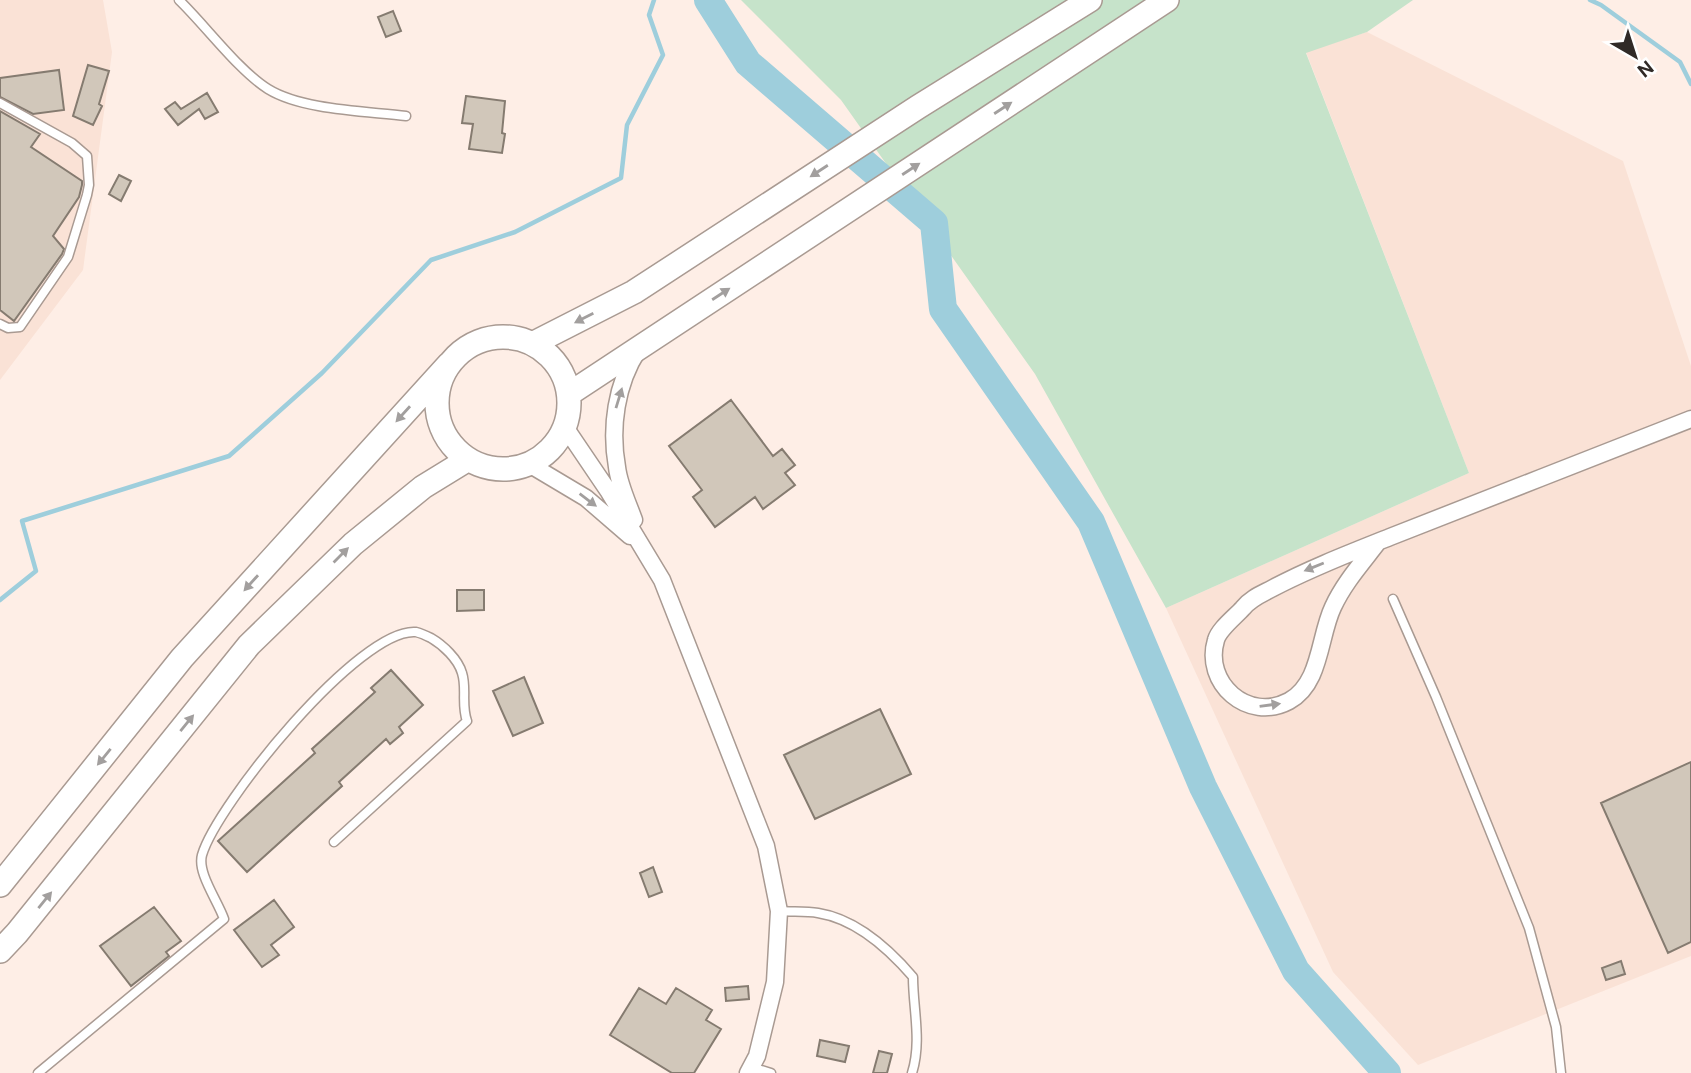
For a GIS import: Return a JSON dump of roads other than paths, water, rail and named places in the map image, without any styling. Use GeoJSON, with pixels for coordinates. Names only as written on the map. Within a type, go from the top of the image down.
{"type":"FeatureCollection","features":[{"type":"Feature","properties":{"kind":"street"},"geometry":{"type":"LineString","coordinates":[[534,343],[634,292],[918,107],[1090,0]]}},
{"type":"Feature","properties":{"kind":"street"},"geometry":{"type":"LineString","coordinates":[[569,394],[1167,0]]}},
{"type":"Feature","properties":{"kind":"street"},"geometry":{"type":"LineString","coordinates":[[0,885],[182,658],[449,364],[462,350],[497,336],[516,337],[534,343],[551,356],[563,373],[569,394],[569,416],[561,436],[548,453],[529,464],[509,470],[487,468],[467,460],[451,445],[440,426],[436,405],[439,383],[449,364]]}},
{"type":"Feature","properties":{"kind":"street"},"geometry":{"type":"LineString","coordinates":[[639,349],[630,363],[615,409],[617,468],[643,548]]}},
{"type":"Feature","properties":{"kind":"street"},"geometry":{"type":"LineString","coordinates":[[1378,542],[1352,575],[1332,608],[1307,684],[1289,701],[1270,706],[1253,706],[1237,701],[1221,683],[1213,664],[1216,638],[1248,601],[1303,572],[1378,542],[1691,419]]}},
{"type":"Feature","properties":{"kind":"street"},"geometry":{"type":"LineString","coordinates":[[565,427],[610,492],[662,580],[766,846],[779,911],[775,982],[757,1056],[750,1070]]}},
{"type":"Feature","properties":{"kind":"street"},"geometry":{"type":"LineString","coordinates":[[0,951],[26,923],[249,645],[353,544],[423,487],[467,460]]}},
{"type":"Feature","properties":{"kind":"street"},"geometry":{"type":"LineString","coordinates":[[529,464],[586,498],[643,548]]}},
{"type":"Feature","properties":{"kind":"lane"},"geometry":{"type":"LineString","coordinates":[[179,0],[246,70],[267,88],[289,99],[312,105],[406,116]]}},
{"type":"Feature","properties":{"kind":"lane"},"geometry":{"type":"LineString","coordinates":[[0,103],[82,151],[87,156],[89,185],[68,257],[20,327],[8,328],[0,324]]}},
{"type":"Feature","properties":{"kind":"lane"},"geometry":{"type":"LineString","coordinates":[[1393,599],[1436,697],[1529,928],[1556,1027],[1561,1073]]}},
{"type":"Feature","properties":{"kind":"lane"},"geometry":{"type":"LineString","coordinates":[[38,1073],[224,919],[204,877],[201,858],[207,842],[227,806],[276,743],[322,691],[357,660],[384,644],[404,634],[415,632],[429,637],[452,656],[463,674],[464,713],[467,721],[334,842]]}},
{"type":"Feature","properties":{"kind":"lane"},"geometry":{"type":"LineString","coordinates":[[779,911],[818,913],[837,918],[858,928],[901,962],[913,977],[913,1003],[917,1026],[916,1059],[912,1073]]}},
{"type":"Feature","properties":{"kind":"lane"},"geometry":{"type":"LineString","coordinates":[[750,1070],[771,1073]]}},
{"type":"Feature","properties":{"kind":"waterway"},"geometry":{"type":"LineString","coordinates":[[0,600],[36,571],[22,521],[229,456],[322,373],[431,260],[515,232],[621,178],[627,125],[663,55],[649,15],[654,0]]}},
{"type":"Feature","properties":{"kind":"waterway"},"geometry":{"type":"LineString","coordinates":[[708,0],[748,63],[934,223],[943,309],[1091,522],[1203,787],[1296,971],[1387,1073]]}},
{"type":"Feature","properties":{"kind":"waterway"},"geometry":{"type":"LineString","coordinates":[[1590,0],[1601,5],[1680,62],[1691,84]]}}]}
